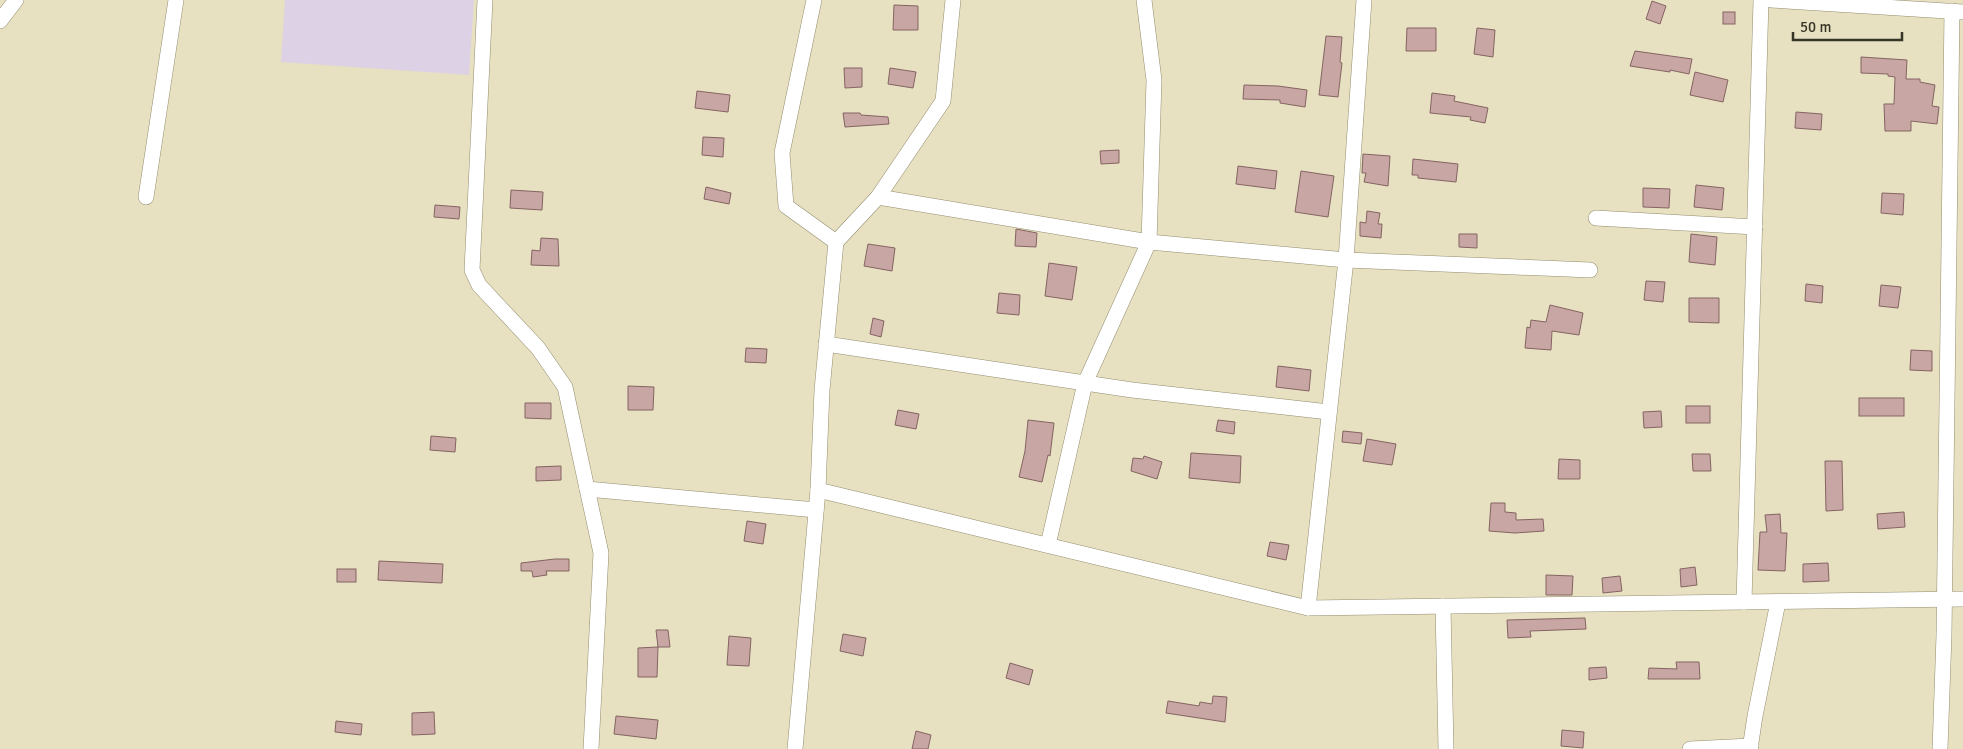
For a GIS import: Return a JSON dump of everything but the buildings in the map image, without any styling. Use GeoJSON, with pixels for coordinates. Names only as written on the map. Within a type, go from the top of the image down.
{"type":"FeatureCollection","features":[{"type":"Feature","properties":{"kind":"street"},"geometry":{"type":"LineString","coordinates":[[0,21],[16,0]]}},
{"type":"Feature","properties":{"kind":"street"},"geometry":{"type":"LineString","coordinates":[[146,197],[176,0]]}},
{"type":"Feature","properties":{"kind":"street"},"geometry":{"type":"LineString","coordinates":[[485,0],[472,270],[479,285],[538,348],[565,387],[600,553],[591,749]]}},
{"type":"Feature","properties":{"kind":"street"},"geometry":{"type":"LineString","coordinates":[[814,0],[782,153],[786,206],[836,242]]}},
{"type":"Feature","properties":{"kind":"street"},"geometry":{"type":"LineString","coordinates":[[794,749],[818,490],[822,390],[836,242],[878,197],[943,100],[953,0]]}},
{"type":"Feature","properties":{"kind":"street"},"geometry":{"type":"LineString","coordinates":[[1048,545],[1085,382],[1149,242],[1154,80],[1144,0]]}},
{"type":"Feature","properties":{"kind":"street"},"geometry":{"type":"LineString","coordinates":[[1308,608],[1346,260],[1364,0]]}},
{"type":"Feature","properties":{"kind":"street"},"geometry":{"type":"LineString","coordinates":[[1744,602],[1761,0]]}},
{"type":"Feature","properties":{"kind":"street"},"geometry":{"type":"LineString","coordinates":[[1771,0],[1958,12],[1940,749]]}},
{"type":"Feature","properties":{"kind":"street"},"geometry":{"type":"LineString","coordinates":[[878,197],[1149,242],[1346,260],[1590,270]]}},
{"type":"Feature","properties":{"kind":"street"},"geometry":{"type":"LineString","coordinates":[[1596,218],[1755,227]]}},
{"type":"Feature","properties":{"kind":"street"},"geometry":{"type":"LineString","coordinates":[[827,344],[1132,390],[1329,412]]}},
{"type":"Feature","properties":{"kind":"street"},"geometry":{"type":"LineString","coordinates":[[587,489],[816,510]]}},
{"type":"Feature","properties":{"kind":"street"},"geometry":{"type":"LineString","coordinates":[[818,490],[1308,608],[1963,599]]}},
{"type":"Feature","properties":{"kind":"street"},"geometry":{"type":"LineString","coordinates":[[1690,749],[1751,748],[1755,716],[1778,602]]}},
{"type":"Feature","properties":{"kind":"street"},"geometry":{"type":"LineString","coordinates":[[1443,606],[1446,749]]}},
{"type":"Feature","properties":{"kind":"shaded area"},"geometry":{"type":"Polygon","coordinates":[[[285,0],[474,0],[469,75],[281,62],[285,0]]]}}]}
